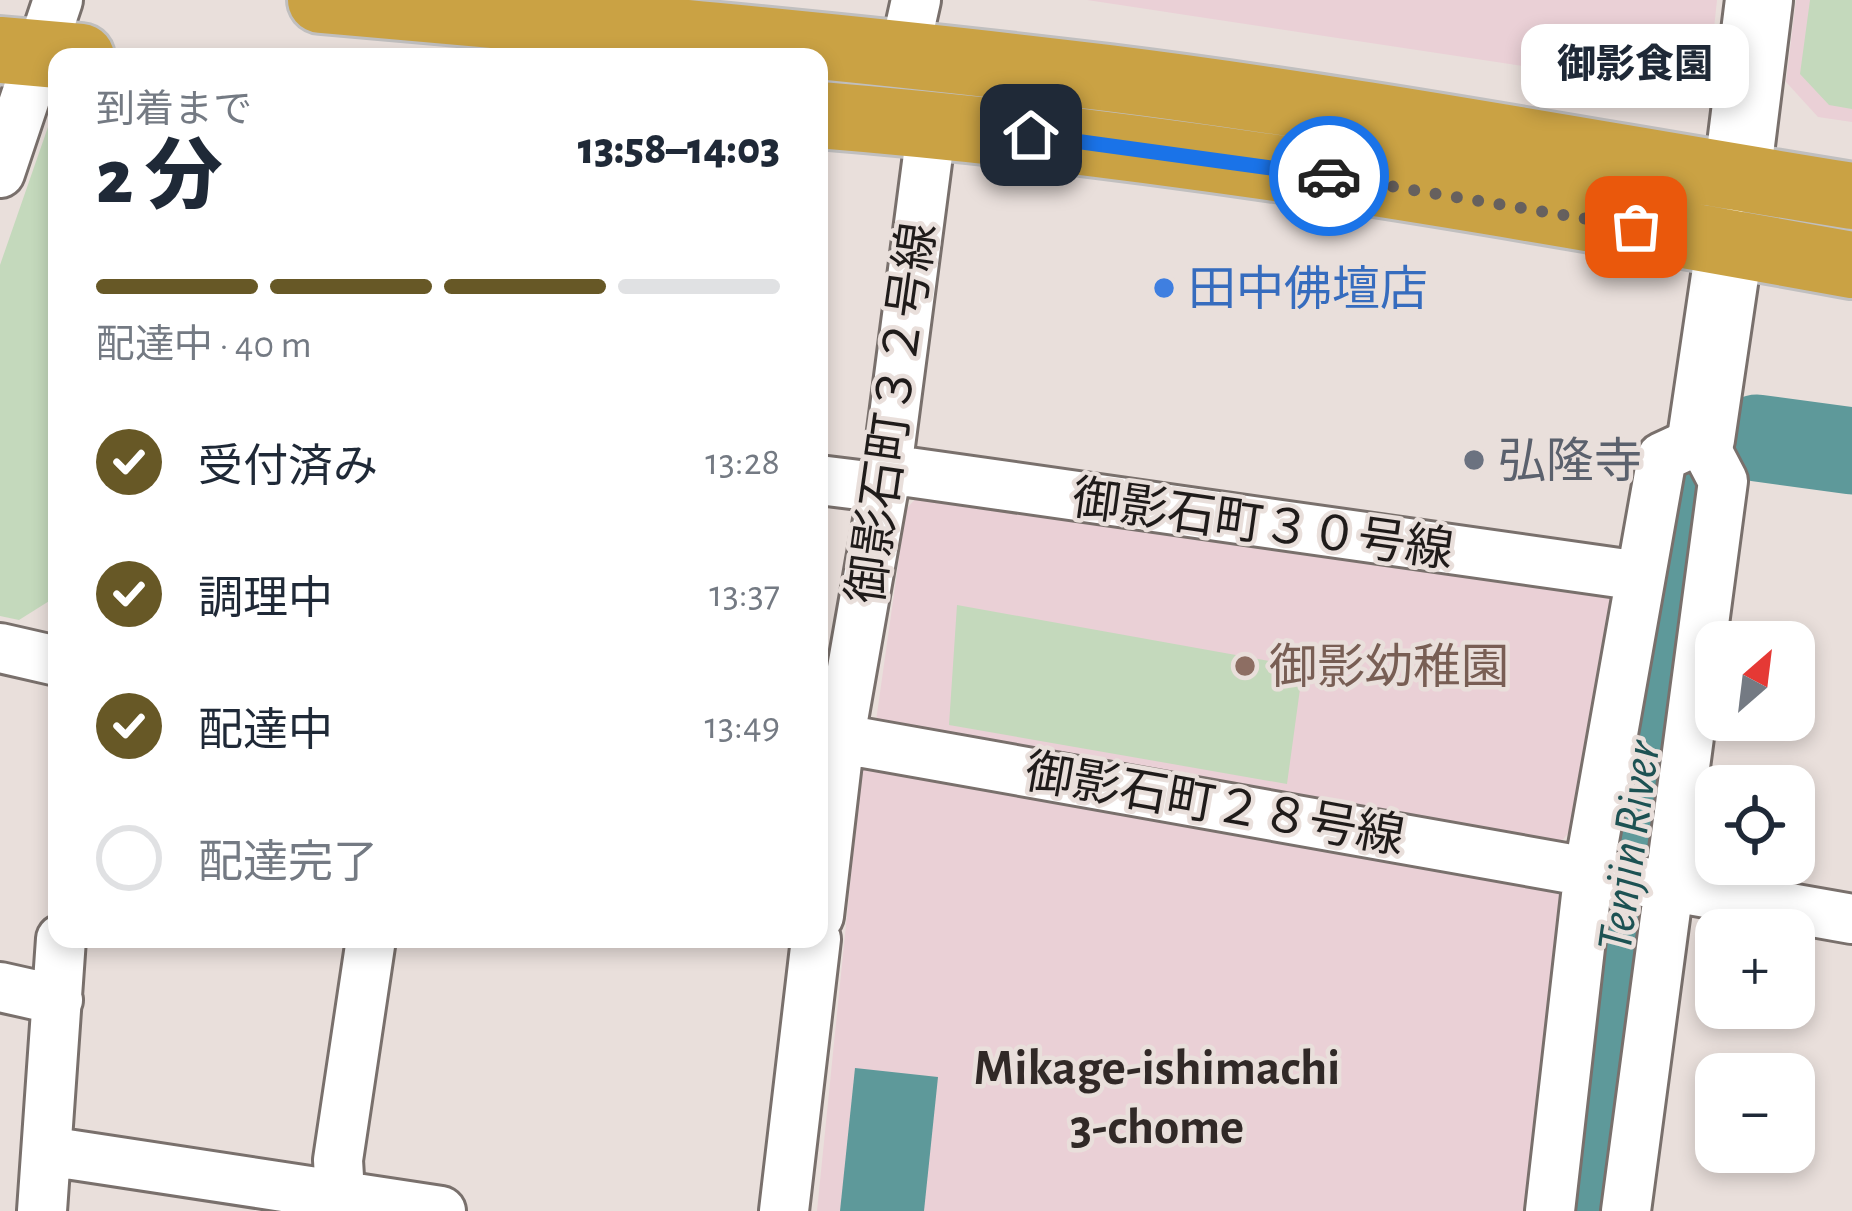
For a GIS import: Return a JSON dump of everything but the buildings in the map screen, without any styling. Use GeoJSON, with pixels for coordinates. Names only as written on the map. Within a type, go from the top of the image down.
{"type":"FeatureCollection","features":[{"type":"Feature","properties":{"kind":"highway"},"geometry":{"type":"LineString","coordinates":[[321,0],[910,27],[1256,98],[1852,196]]}},
{"type":"Feature","properties":{"kind":"highway"},"geometry":{"type":"LineString","coordinates":[[828,116],[1231,161],[1852,265]]}},
{"type":"Feature","properties":{"kind":"street"},"geometry":{"type":"LineString","coordinates":[[1737,177],[1760,0]]}},
{"type":"Feature","properties":{"kind":"street"},"geometry":{"type":"LineString","coordinates":[[0,173],[36,42]]}},
{"type":"Feature","properties":{"kind":"street","name":"御影石町３２号線"},"geometry":{"type":"LineString","coordinates":[[828,769],[830,736],[886,478],[932,124]]}},
{"type":"Feature","properties":{"kind":"street"},"geometry":{"type":"LineString","coordinates":[[1550,1211],[1625,877],[1723,481],[1701,440],[1730,242]]}},
{"type":"Feature","properties":{"kind":"street"},"geometry":{"type":"LineString","coordinates":[[1626,1211],[1625,877],[1640,576],[1662,457],[1701,440]]}},
{"type":"Feature","properties":{"kind":"street","name":"御影石町３０号線"},"geometry":{"type":"LineString","coordinates":[[828,480],[886,478],[1640,576]]}},
{"type":"Feature","properties":{"kind":"street","name":"御影石町２８号線"},"geometry":{"type":"LineString","coordinates":[[830,736],[1852,919]]}},
{"type":"Feature","properties":{"kind":"street"},"geometry":{"type":"LineString","coordinates":[[42,1211],[61,948]]}},
{"type":"Feature","properties":{"kind":"street"},"geometry":{"type":"LineString","coordinates":[[340,1204],[338,1160],[370,948]]}},
{"type":"Feature","properties":{"kind":"street"},"geometry":{"type":"LineString","coordinates":[[784,1211],[815,948]]}},
{"type":"Feature","properties":{"kind":"street"},"geometry":{"type":"LineString","coordinates":[[0,987],[58,1000]]}},
{"type":"Feature","properties":{"kind":"street"},"geometry":{"type":"LineString","coordinates":[[47,1151],[340,1204],[441,1211]]}},
{"type":"Feature","properties":{"kind":"shaded area"},"geometry":{"type":"Polygon","coordinates":[[[1087,0],[1717,0],[1710,66],[1668,88],[1087,0]]]}},
{"type":"Feature","properties":{"kind":"shaded area"},"geometry":{"type":"Polygon","coordinates":[[[1796,0],[1852,0],[1852,122],[1818,117],[1786,82],[1796,0]]]}},
{"type":"Feature","properties":{"kind":"shaded area","name":"御影幼稚園"},"geometry":{"type":"Polygon","coordinates":[[[923,491],[1601,582],[1618,603],[1577,823],[1560,843],[875,728],[906,509],[923,491]]]}},
{"type":"Feature","properties":{"kind":"shaded area"},"geometry":{"type":"Polygon","coordinates":[[[863,757],[1569,892],[1534,1211],[817,1211],[863,757]]]}},
{"type":"Feature","properties":{"kind":"green space"},"geometry":{"type":"Polygon","coordinates":[[[1810,0],[1852,0],[1852,109],[1829,105],[1800,74],[1810,0]]]}},
{"type":"Feature","properties":{"kind":"green space"},"geometry":{"type":"Polygon","coordinates":[[[48,127],[48,602],[19,620],[0,616],[0,265],[48,127]]]}},
{"type":"Feature","properties":{"kind":"green space"},"geometry":{"type":"Polygon","coordinates":[[[957,605],[1303,667],[1287,784],[949,725],[957,605]]]}},
{"type":"Feature","properties":{"kind":"water"},"geometry":{"type":"Polygon","coordinates":[[[855,1068],[938,1077],[924,1211],[840,1211],[855,1068]]]}},
{"type":"Feature","properties":{"kind":"waterway","name":"Tenjin River"},"geometry":{"type":"LineString","coordinates":[[1757,438],[1852,451]]}},
{"type":"Feature","properties":{"kind":"waterway","name":"Tenjin River"},"geometry":{"type":"LineString","coordinates":[[1584,1211],[1621,855],[1687,483]]}},
{"type":"Feature","properties":{"kind":"way so far"},"geometry":{"type":"LineString","coordinates":[[1329,176],[1636,227]]}},
{"type":"Feature","properties":{"kind":"place","name":"御影食園"},"geometry":{"type":"Point","coordinates":[1636,227]}},
{"type":"Feature","properties":{"kind":"place","name":"田中佛壇店"},"geometry":{"type":"Point","coordinates":[1164,288]}},
{"type":"Feature","properties":{"kind":"place","name":"弘隆寺"},"geometry":{"type":"Point","coordinates":[1474,460]}},
{"type":"Feature","properties":{"kind":"place","name":"御影幼稚園"},"geometry":{"type":"Point","coordinates":[1245,666]}},
{"type":"Feature","properties":{"kind":"district","name":"Mikage-ishimachi 3-chome"},"geometry":{"type":"Point","coordinates":[1157,1095]}},
{"type":"Feature","properties":{"kind":"route"},"geometry":{"type":"LineString","coordinates":[[1031,135],[1329,176]]}}]}
